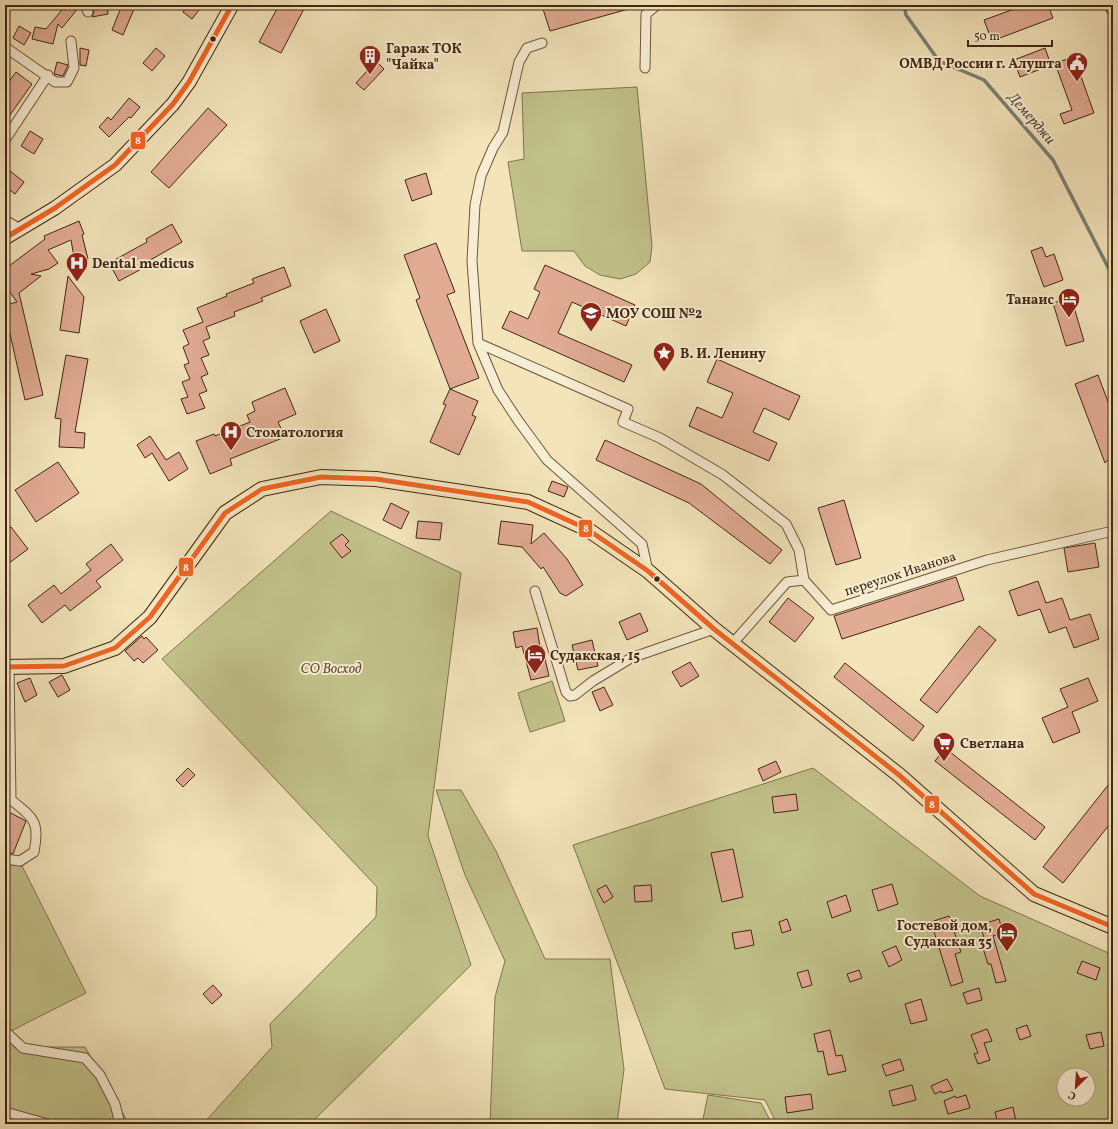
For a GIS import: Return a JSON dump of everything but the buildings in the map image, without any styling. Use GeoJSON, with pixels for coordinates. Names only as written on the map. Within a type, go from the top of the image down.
{"type":"FeatureCollection","features":[{"type":"Feature","properties":{"kind":"main road"},"geometry":{"type":"LineString","coordinates":[[5,238],[55,208],[114,165],[173,104],[189,82],[232,5]]}},
{"type":"Feature","properties":{"kind":"main road"},"geometry":{"type":"LineString","coordinates":[[1112,5],[1113,9]]}},
{"type":"Feature","properties":{"kind":"main road"},"geometry":{"type":"LineString","coordinates":[[7,667],[64,666],[115,648],[150,617],[225,513],[262,489],[321,477],[376,479],[528,502],[587,529],[648,571],[714,629],[899,775],[1034,894],[1113,927]]}},
{"type":"Feature","properties":{"kind":"street"},"geometry":{"type":"LineString","coordinates":[[645,68],[646,14],[656,5]]}},
{"type":"Feature","properties":{"kind":"street"},"geometry":{"type":"LineString","coordinates":[[5,47],[48,75],[55,82],[67,82],[74,68],[71,41]]}},
{"type":"Feature","properties":{"kind":"street"},"geometry":{"type":"LineString","coordinates":[[542,43],[527,48],[519,62],[503,132],[493,148],[481,176],[475,205],[472,246],[473,286],[478,343],[498,390],[547,460],[642,544],[648,571]]}},
{"type":"Feature","properties":{"kind":"street"},"geometry":{"type":"LineString","coordinates":[[5,140],[48,75]]}},
{"type":"Feature","properties":{"kind":"street"},"geometry":{"type":"LineString","coordinates":[[5,220],[20,229]]}},
{"type":"Feature","properties":{"kind":"street"},"geometry":{"type":"LineString","coordinates":[[478,343],[628,410],[623,422],[660,438],[723,475],[786,524],[799,550],[804,580],[787,582],[733,644]]}},
{"type":"Feature","properties":{"kind":"street","name":"переулок Иванова"},"geometry":{"type":"LineString","coordinates":[[804,580],[831,610],[987,560],[1113,531]]}},
{"type":"Feature","properties":{"kind":"street"},"geometry":{"type":"LineString","coordinates":[[536,591],[566,692],[570,696],[575,695],[593,680],[630,658],[714,629]]}},
{"type":"Feature","properties":{"kind":"street"},"geometry":{"type":"LineString","coordinates":[[5,859],[20,862],[34,852],[38,834],[32,816],[11,800],[7,667]]}},
{"type":"Feature","properties":{"kind":"street"},"geometry":{"type":"LineString","coordinates":[[5,1031],[23,1048],[85,1058],[100,1075],[115,1104],[120,1124]]}},
{"type":"Feature","properties":{"kind":"street"},"geometry":{"type":"LineString","coordinates":[[5,1112],[48,1124]]}},
{"type":"Feature","properties":{"kind":"green space"},"geometry":{"type":"Polygon","coordinates":[[[637,87],[652,246],[650,262],[636,274],[620,279],[600,275],[585,266],[574,251],[522,251],[508,162],[524,159],[522,93],[637,87]]]}},
{"type":"Feature","properties":{"kind":"green space","name":"СО Восход"},"geometry":{"type":"Polygon","coordinates":[[[331,511],[461,573],[428,836],[471,965],[310,1124],[203,1124],[272,1047],[270,1024],[376,917],[377,887],[162,659],[331,511]]]}},
{"type":"Feature","properties":{"kind":"green space"},"geometry":{"type":"Polygon","coordinates":[[[552,681],[565,721],[530,732],[518,693],[552,681]]]}},
{"type":"Feature","properties":{"kind":"green space"},"geometry":{"type":"Polygon","coordinates":[[[813,768],[980,896],[1113,955],[1113,1124],[777,1124],[765,1100],[665,1089],[573,845],[813,768]]]}},
{"type":"Feature","properties":{"kind":"green space"},"geometry":{"type":"Polygon","coordinates":[[[436,790],[461,790],[496,851],[545,959],[610,959],[624,1069],[617,1124],[490,1124],[495,997],[505,961],[465,875],[436,790]]]}},
{"type":"Feature","properties":{"kind":"green space"},"geometry":{"type":"Polygon","coordinates":[[[5,864],[22,866],[86,993],[11,1031],[26,1047],[85,1047],[129,1124],[5,1124],[5,864]]]}},
{"type":"Feature","properties":{"kind":"green space"},"geometry":{"type":"Polygon","coordinates":[[[708,1095],[761,1103],[772,1124],[702,1124],[708,1095]]]}},
{"type":"Feature","properties":{"kind":"waterway","name":"Демерджи"},"geometry":{"type":"LineString","coordinates":[[904,5],[906,15],[939,61],[984,80],[1053,160],[1113,277]]}},
{"type":"Feature","properties":{"kind":"transit line","name":"8"},"geometry":{"type":"LineString","coordinates":[[5,238],[55,208],[115,165],[173,104],[189,82],[232,5]]}},
{"type":"Feature","properties":{"kind":"transit line","name":"8"},"geometry":{"type":"LineString","coordinates":[[5,667],[64,666],[115,648],[150,617],[225,513],[262,489],[321,477],[376,479],[528,502],[587,529],[648,571],[714,629],[899,775],[1034,894],[1113,927]]}},
{"type":"Feature","properties":{"kind":"place","name":"Гараж ТОК \"Чайка\""},"geometry":{"type":"Point","coordinates":[370,76]}},
{"type":"Feature","properties":{"kind":"place","name":"ОМВД России г. Алушта"},"geometry":{"type":"Point","coordinates":[1077,82]}},
{"type":"Feature","properties":{"kind":"place","name":"Dental medicus"},"geometry":{"type":"Point","coordinates":[77,282]}},
{"type":"Feature","properties":{"kind":"place","name":"Танаис"},"geometry":{"type":"Point","coordinates":[1069,318]}},
{"type":"Feature","properties":{"kind":"place","name":"МОУ СОШ №2"},"geometry":{"type":"Point","coordinates":[591,332]}},
{"type":"Feature","properties":{"kind":"place","name":"В. И. Ленину"},"geometry":{"type":"Point","coordinates":[664,372]}},
{"type":"Feature","properties":{"kind":"place","name":"Стоматология"},"geometry":{"type":"Point","coordinates":[231,452]}},
{"type":"Feature","properties":{"kind":"place","name":"Судакская, 15"},"geometry":{"type":"Point","coordinates":[535,674]}},
{"type":"Feature","properties":{"kind":"place","name":"Светлана"},"geometry":{"type":"Point","coordinates":[944,762]}},
{"type":"Feature","properties":{"kind":"place","name":"Гостевой дом, Судакская 35"},"geometry":{"type":"Point","coordinates":[1007,952]}}]}
